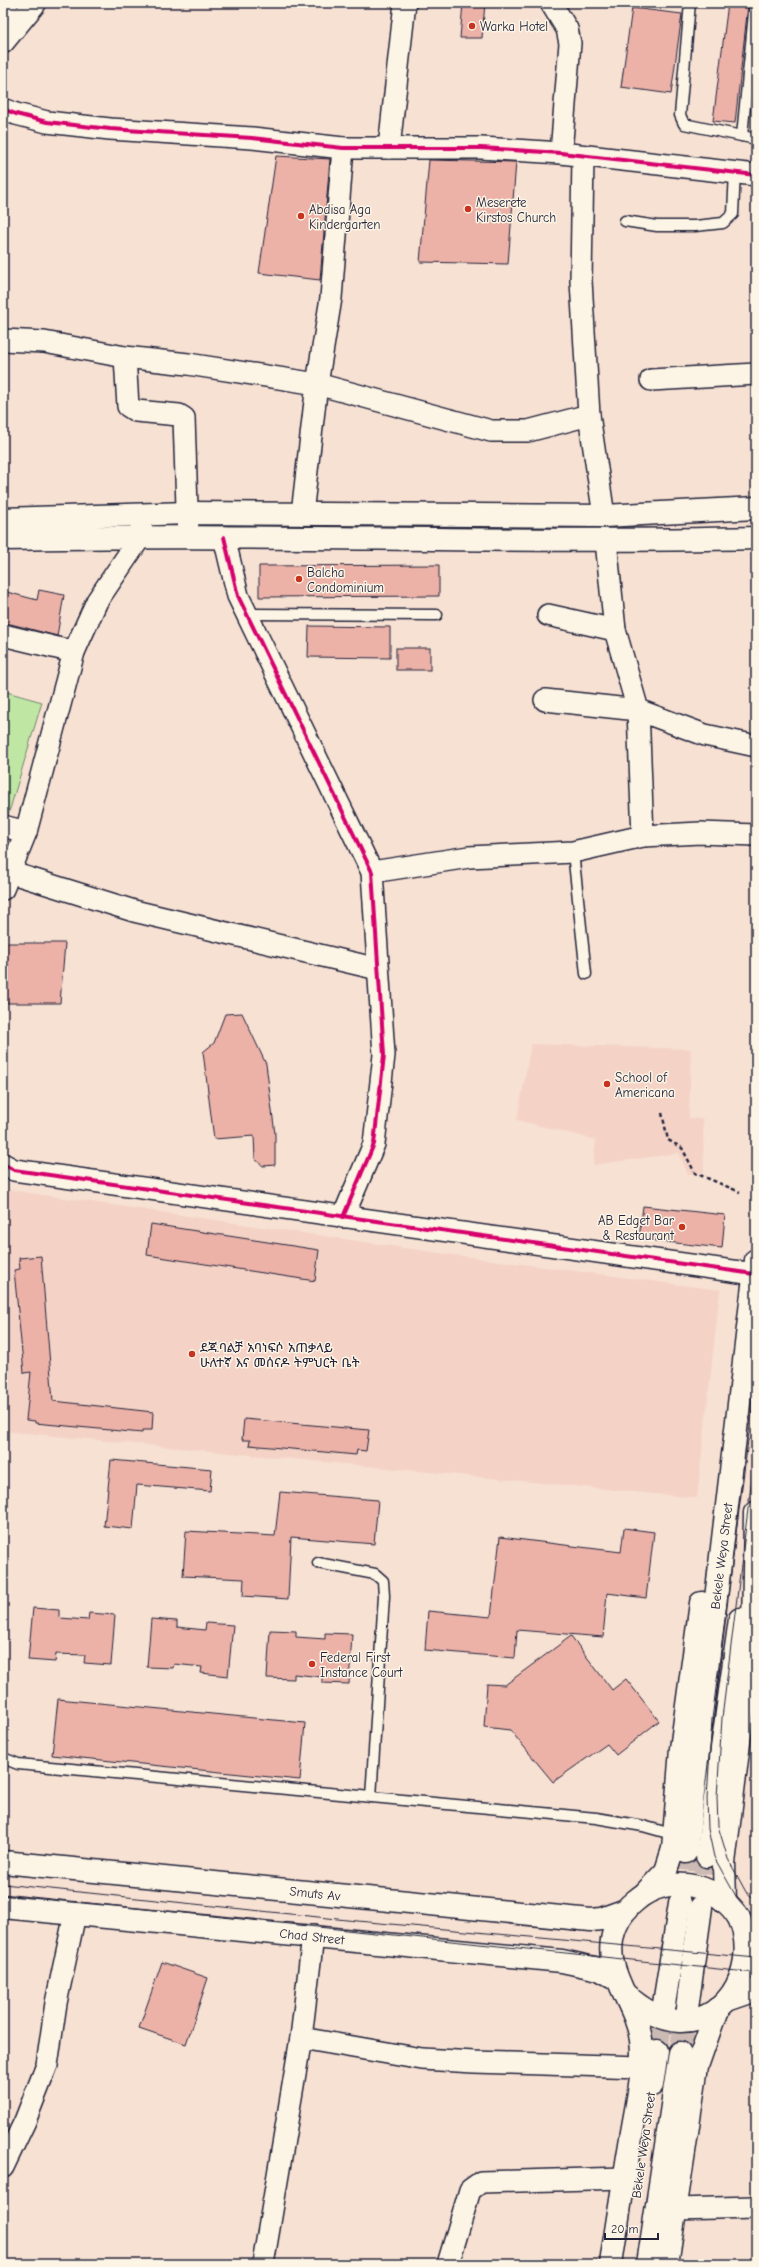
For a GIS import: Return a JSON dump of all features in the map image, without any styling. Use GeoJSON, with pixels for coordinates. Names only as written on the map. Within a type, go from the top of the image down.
{"type":"FeatureCollection","features":[{"type":"Feature","properties":{"kind":"main road"},"geometry":{"type":"LineString","coordinates":[[3,9],[7,3]]}},
{"type":"Feature","properties":{"kind":"main road"},"geometry":{"type":"LineString","coordinates":[[3,42],[35,3]]}},
{"type":"Feature","properties":{"kind":"main road"},"geometry":{"type":"LineString","coordinates":[[3,539],[141,525],[188,513],[604,516],[756,508]]}},
{"type":"Feature","properties":{"kind":"main road"},"geometry":{"type":"LineString","coordinates":[[3,519],[141,525],[188,537],[606,541],[755,538]]}},
{"type":"Feature","properties":{"kind":"main road"},"geometry":{"type":"LineString","coordinates":[[611,2264],[641,2067],[639,2024],[612,1964],[612,1942],[619,1920],[626,1910],[666,1871],[673,1849],[689,1847],[681,1749],[714,1502],[735,1366],[749,1325],[755,1267]]}},
{"type":"Feature","properties":{"kind":"main road"},"geometry":{"type":"LineString","coordinates":[[667,2264],[697,2066],[722,2004],[742,1978],[747,1956],[745,1932],[730,1906],[724,1863],[754,1631],[756,1508]]}},
{"type":"Feature","properties":{"kind":"main road","name":"Bekele Weya Street"},"geometry":{"type":"LineString","coordinates":[[689,1847],[756,1508]]}},
{"type":"Feature","properties":{"kind":"main road","name":"Smuts Av"},"geometry":{"type":"LineString","coordinates":[[3,1862],[591,1920],[601,1919],[626,1910]]}},
{"type":"Feature","properties":{"kind":"main road"},"geometry":{"type":"LineString","coordinates":[[644,1894],[665,1886],[691,1885],[703,1888],[756,1922]]}},
{"type":"Feature","properties":{"kind":"main road"},"geometry":{"type":"LineString","coordinates":[[664,2004],[680,1903]]}},
{"type":"Feature","properties":{"kind":"main road","name":"Chad Street"},"geometry":{"type":"LineString","coordinates":[[3,1907],[568,1962],[599,1969],[621,1986]]}},
{"type":"Feature","properties":{"kind":"main road"},"geometry":{"type":"LineString","coordinates":[[687,2008],[701,1907]]}},
{"type":"Feature","properties":{"kind":"main road"},"geometry":{"type":"LineString","coordinates":[[621,1986],[648,2012],[681,2021],[692,2019],[722,2004],[756,1990]]}},
{"type":"Feature","properties":{"kind":"main road","name":"Bekele Weya Street"},"geometry":{"type":"LineString","coordinates":[[626,2264],[657,2050]]}},
{"type":"Feature","properties":{"kind":"main road"},"geometry":{"type":"LineString","coordinates":[[648,2264],[680,2053]]}},
{"type":"Feature","properties":{"kind":"street"},"geometry":{"type":"LineString","coordinates":[[389,148],[405,3]]}},
{"type":"Feature","properties":{"kind":"street"},"geometry":{"type":"LineString","coordinates":[[551,3],[567,29],[570,42],[561,153]]}},
{"type":"Feature","properties":{"kind":"street"},"geometry":{"type":"LineString","coordinates":[[3,109],[16,114],[63,124],[160,133],[252,138],[343,148],[481,148],[561,153],[756,174]]}},
{"type":"Feature","properties":{"kind":"street"},"geometry":{"type":"LineString","coordinates":[[302,514],[317,384],[332,298],[343,148]]}},
{"type":"Feature","properties":{"kind":"street"},"geometry":{"type":"LineString","coordinates":[[583,156],[581,281],[589,415],[604,516]]}},
{"type":"Feature","properties":{"kind":"street"},"geometry":{"type":"LineString","coordinates":[[3,340],[44,342],[125,357],[188,364],[317,384],[491,431],[528,431],[589,415]]}},
{"type":"Feature","properties":{"kind":"street"},"geometry":{"type":"LineString","coordinates":[[125,357],[128,406],[136,411],[179,415],[184,418],[188,537]]}},
{"type":"Feature","properties":{"kind":"street"},"geometry":{"type":"LineString","coordinates":[[651,380],[756,374]]}},
{"type":"Feature","properties":{"kind":"street"},"geometry":{"type":"LineString","coordinates":[[141,525],[97,601],[74,652],[26,832],[6,881],[378,969]]}},
{"type":"Feature","properties":{"kind":"street"},"geometry":{"type":"LineString","coordinates":[[224,537],[238,596],[372,872],[384,1055],[374,1144],[343,1217]]}},
{"type":"Feature","properties":{"kind":"street"},"geometry":{"type":"LineString","coordinates":[[606,541],[615,630],[638,710],[643,836]]}},
{"type":"Feature","properties":{"kind":"street"},"geometry":{"type":"LineString","coordinates":[[548,615],[615,630]]}},
{"type":"Feature","properties":{"kind":"street"},"geometry":{"type":"LineString","coordinates":[[3,635],[74,652]]}},
{"type":"Feature","properties":{"kind":"street"},"geometry":{"type":"LineString","coordinates":[[545,700],[638,710],[705,735],[756,746]]}},
{"type":"Feature","properties":{"kind":"street"},"geometry":{"type":"LineString","coordinates":[[3,826],[26,832]]}},
{"type":"Feature","properties":{"kind":"street"},"geometry":{"type":"LineString","coordinates":[[372,872],[469,858],[573,852],[643,836],[700,833],[756,835]]}},
{"type":"Feature","properties":{"kind":"street"},"geometry":{"type":"LineString","coordinates":[[3,1164],[14,1170],[343,1217],[755,1267]]}},
{"type":"Feature","properties":{"kind":"street"},"geometry":{"type":"LineString","coordinates":[[3,2167],[25,2121],[47,2066],[56,2003],[75,1914]]}},
{"type":"Feature","properties":{"kind":"street"},"geometry":{"type":"LineString","coordinates":[[263,2264],[301,2038],[312,1936]]}},
{"type":"Feature","properties":{"kind":"street"},"geometry":{"type":"LineString","coordinates":[[301,2038],[422,2059],[641,2067]]}},
{"type":"Feature","properties":{"kind":"street"},"geometry":{"type":"LineString","coordinates":[[448,2264],[470,2190],[481,2182],[624,2178]]}},
{"type":"Feature","properties":{"kind":"street"},"geometry":{"type":"LineString","coordinates":[[675,2209],[756,2207]]}},
{"type":"Feature","properties":{"kind":"lane"},"geometry":{"type":"LineString","coordinates":[[690,3],[680,119],[684,124],[756,139]]}},
{"type":"Feature","properties":{"kind":"lane"},"geometry":{"type":"LineString","coordinates":[[742,136],[755,3]]}},
{"type":"Feature","properties":{"kind":"lane"},"geometry":{"type":"LineString","coordinates":[[625,221],[657,226],[695,226],[723,223],[733,214],[735,171]]}},
{"type":"Feature","properties":{"kind":"lane"},"geometry":{"type":"LineString","coordinates":[[247,614],[437,615]]}},
{"type":"Feature","properties":{"kind":"lane"},"geometry":{"type":"LineString","coordinates":[[573,852],[586,974]]}},
{"type":"Feature","properties":{"kind":"lane"},"geometry":{"type":"LineString","coordinates":[[318,1563],[375,1574],[383,1581],[384,1596],[371,1797]]}},
{"type":"Feature","properties":{"kind":"lane"},"geometry":{"type":"LineString","coordinates":[[3,1758],[18,1764],[596,1818],[643,1826],[689,1847]]}},
{"type":"Feature","properties":{"kind":"path"},"geometry":{"type":"LineString","coordinates":[[662,1113],[668,1140],[682,1148],[695,1173],[740,1192]]}},
{"type":"Feature","properties":{"kind":"shaded area","name":"School of Americana"},"geometry":{"type":"Polygon","coordinates":[[[531,1044],[691,1049],[689,1118],[703,1119],[704,1172],[688,1175],[679,1153],[593,1165],[596,1140],[517,1120],[531,1044]]]}},
{"type":"Feature","properties":{"kind":"shaded area"},"geometry":{"type":"Polygon","coordinates":[[[3,1189],[439,1253],[720,1290],[697,1498],[3,1431],[3,1189]]]}},
{"type":"Feature","properties":{"kind":"green space"},"geometry":{"type":"Polygon","coordinates":[[[3,691],[42,702],[7,819],[3,818],[3,691]]]}},
{"type":"Feature","properties":{"kind":"building"},"geometry":{"type":"Polygon","coordinates":[[[463,3],[485,3],[482,38],[460,38],[463,3]]]}},
{"type":"Feature","properties":{"kind":"building"},"geometry":{"type":"Polygon","coordinates":[[[728,3],[748,5],[735,123],[713,121],[728,3]]]}},
{"type":"Feature","properties":{"kind":"building"},"geometry":{"type":"Polygon","coordinates":[[[632,8],[682,14],[671,94],[621,87],[632,8]]]}},
{"type":"Feature","properties":{"kind":"building","name":"Abdisa Aga Kindergarten"},"geometry":{"type":"Polygon","coordinates":[[[276,156],[330,159],[320,280],[259,273],[276,156]]]}},
{"type":"Feature","properties":{"kind":"building","name":"Meserete Kirstos Church"},"geometry":{"type":"Polygon","coordinates":[[[429,160],[516,162],[508,264],[420,262],[429,160]]]}},
{"type":"Feature","properties":{"kind":"building"},"geometry":{"type":"Polygon","coordinates":[[[439,565],[439,596],[259,597],[259,566],[439,565]]]}},
{"type":"Feature","properties":{"kind":"building"},"geometry":{"type":"Polygon","coordinates":[[[39,590],[64,595],[57,636],[3,622],[3,591],[37,600],[39,590]]]}},
{"type":"Feature","properties":{"kind":"building","name":"Balcha Condominium"},"geometry":{"type":"Polygon","coordinates":[[[309,626],[390,627],[390,658],[308,657],[309,626]]]}},
{"type":"Feature","properties":{"kind":"building"},"geometry":{"type":"Polygon","coordinates":[[[396,648],[430,648],[430,670],[396,670],[396,648]]]}},
{"type":"Feature","properties":{"kind":"building"},"geometry":{"type":"Polygon","coordinates":[[[3,943],[65,943],[60,1003],[3,1003],[3,943]]]}},
{"type":"Feature","properties":{"kind":"building"},"geometry":{"type":"Polygon","coordinates":[[[242,1013],[266,1064],[275,1134],[275,1165],[263,1166],[255,1159],[254,1136],[214,1139],[203,1052],[214,1043],[225,1014],[242,1013]]]}},
{"type":"Feature","properties":{"kind":"building","name":"AB Edget Bar & Restaurant"},"geometry":{"type":"Polygon","coordinates":[[[643,1206],[725,1215],[722,1248],[639,1239],[643,1206]]]}},
{"type":"Feature","properties":{"kind":"building"},"geometry":{"type":"Polygon","coordinates":[[[151,1224],[319,1250],[315,1281],[147,1255],[151,1224]]]}},
{"type":"Feature","properties":{"kind":"building"},"geometry":{"type":"Polygon","coordinates":[[[41,1256],[53,1401],[153,1412],[152,1430],[142,1430],[142,1433],[35,1423],[35,1421],[26,1420],[31,1372],[24,1373],[14,1270],[20,1269],[19,1258],[41,1256]]]}},
{"type":"Feature","properties":{"kind":"building"},"geometry":{"type":"Polygon","coordinates":[[[244,1419],[369,1430],[366,1451],[357,1450],[356,1455],[249,1445],[250,1440],[242,1440],[244,1419]]]}},
{"type":"Feature","properties":{"kind":"building"},"geometry":{"type":"Polygon","coordinates":[[[111,1460],[212,1469],[210,1491],[137,1485],[133,1529],[104,1526],[111,1460]]]}},
{"type":"Feature","properties":{"kind":"building"},"geometry":{"type":"Polygon","coordinates":[[[280,1492],[378,1500],[374,1544],[291,1537],[288,1599],[243,1596],[244,1579],[183,1576],[186,1531],[275,1536],[280,1492]]]}},
{"type":"Feature","properties":{"kind":"building"},"geometry":{"type":"Polygon","coordinates":[[[624,1528],[654,1532],[646,1598],[607,1593],[603,1637],[517,1630],[515,1658],[425,1650],[428,1611],[491,1617],[500,1537],[621,1552],[624,1528]]]}},
{"type":"Feature","properties":{"kind":"building"},"geometry":{"type":"Polygon","coordinates":[[[33,1608],[59,1610],[59,1618],[88,1620],[89,1613],[115,1615],[111,1665],[84,1663],[85,1655],[56,1654],[55,1662],[28,1660],[33,1608]]]}},
{"type":"Feature","properties":{"kind":"building"},"geometry":{"type":"Polygon","coordinates":[[[151,1619],[177,1621],[177,1627],[205,1630],[206,1623],[233,1625],[228,1676],[201,1673],[202,1667],[174,1664],[173,1668],[147,1667],[151,1619]]]}},
{"type":"Feature","properties":{"kind":"building"},"geometry":{"type":"Polygon","coordinates":[[[270,1630],[296,1631],[296,1637],[325,1639],[325,1633],[352,1634],[349,1684],[322,1683],[322,1677],[294,1674],[294,1679],[267,1678],[270,1630]]]}},
{"type":"Feature","properties":{"kind":"building"},"geometry":{"type":"Polygon","coordinates":[[[571,1636],[612,1690],[626,1679],[659,1721],[616,1755],[607,1744],[553,1782],[510,1730],[484,1727],[487,1684],[505,1685],[571,1636]]]}},
{"type":"Feature","properties":{"kind":"building"},"geometry":{"type":"Polygon","coordinates":[[[58,1699],[305,1723],[300,1780],[52,1755],[58,1699]]]}},
{"type":"Feature","properties":{"kind":"building"},"geometry":{"type":"Polygon","coordinates":[[[162,1962],[208,1978],[186,2044],[139,2028],[162,1962]]]}},
{"type":"Feature","properties":{"kind":"tunnel"},"geometry":{"type":"LineString","coordinates":[[680,1903],[686,1852]]}},
{"type":"Feature","properties":{"kind":"tunnel"},"geometry":{"type":"LineString","coordinates":[[701,1907],[707,1856]]}},
{"type":"Feature","properties":{"kind":"tunnel"},"geometry":{"type":"LineString","coordinates":[[657,2051],[664,2004]]}},
{"type":"Feature","properties":{"kind":"tunnel"},"geometry":{"type":"LineString","coordinates":[[680,2053],[687,2008]]}},
{"type":"Feature","properties":{"kind":"tram line"},"geometry":{"type":"LineString","coordinates":[[756,1379],[712,1719],[707,1798],[708,1829],[714,1857],[737,1898],[756,1919]]}},
{"type":"Feature","properties":{"kind":"tram line"},"geometry":{"type":"LineString","coordinates":[[756,1445],[722,1718],[717,1797],[718,1826],[728,1859],[746,1892],[756,1900]]}},
{"type":"Feature","properties":{"kind":"tram line"},"geometry":{"type":"LineString","coordinates":[[3,1884],[347,1920],[756,1958]]}},
{"type":"Feature","properties":{"kind":"tram line"},"geometry":{"type":"LineString","coordinates":[[3,1894],[756,1973]]}},
{"type":"Feature","properties":{"kind":"cycle path"},"geometry":{"type":"LineString","coordinates":[[3,109],[47,122],[110,129],[252,138],[343,148],[481,148],[561,153],[756,175]]}},
{"type":"Feature","properties":{"kind":"cycle path"},"geometry":{"type":"LineString","coordinates":[[224,537],[238,596],[372,872],[384,1055],[374,1144],[343,1217]]}},
{"type":"Feature","properties":{"kind":"cycle path"},"geometry":{"type":"LineString","coordinates":[[3,1164],[14,1170],[754,1274]]}},
{"type":"Feature","properties":{"kind":"place","name":"Warka Hotel"},"geometry":{"type":"Point","coordinates":[472,26]}},
{"type":"Feature","properties":{"kind":"place","name":"Meserete Kirstos Church"},"geometry":{"type":"Point","coordinates":[468,209]}},
{"type":"Feature","properties":{"kind":"place","name":"Abdisa Aga Kindergarten"},"geometry":{"type":"Point","coordinates":[301,216]}},
{"type":"Feature","properties":{"kind":"place","name":"Balcha Condominium"},"geometry":{"type":"Point","coordinates":[299,579]}},
{"type":"Feature","properties":{"kind":"place","name":"School of Americana"},"geometry":{"type":"Point","coordinates":[607,1084]}},
{"type":"Feature","properties":{"kind":"place","name":"AB Edget Bar & Restaurant"},"geometry":{"type":"Point","coordinates":[682,1227]}},
{"type":"Feature","properties":{"kind":"place","name":"ደጃ.ባልቻ አባነፍሶ አጠቃላይ ሁለተኛ እና መሰናዶ ትምህርት ቤት"},"geometry":{"type":"Point","coordinates":[192,1354]}},
{"type":"Feature","properties":{"kind":"place","name":"Federal First Instance Court"},"geometry":{"type":"Point","coordinates":[312,1664]}}]}
